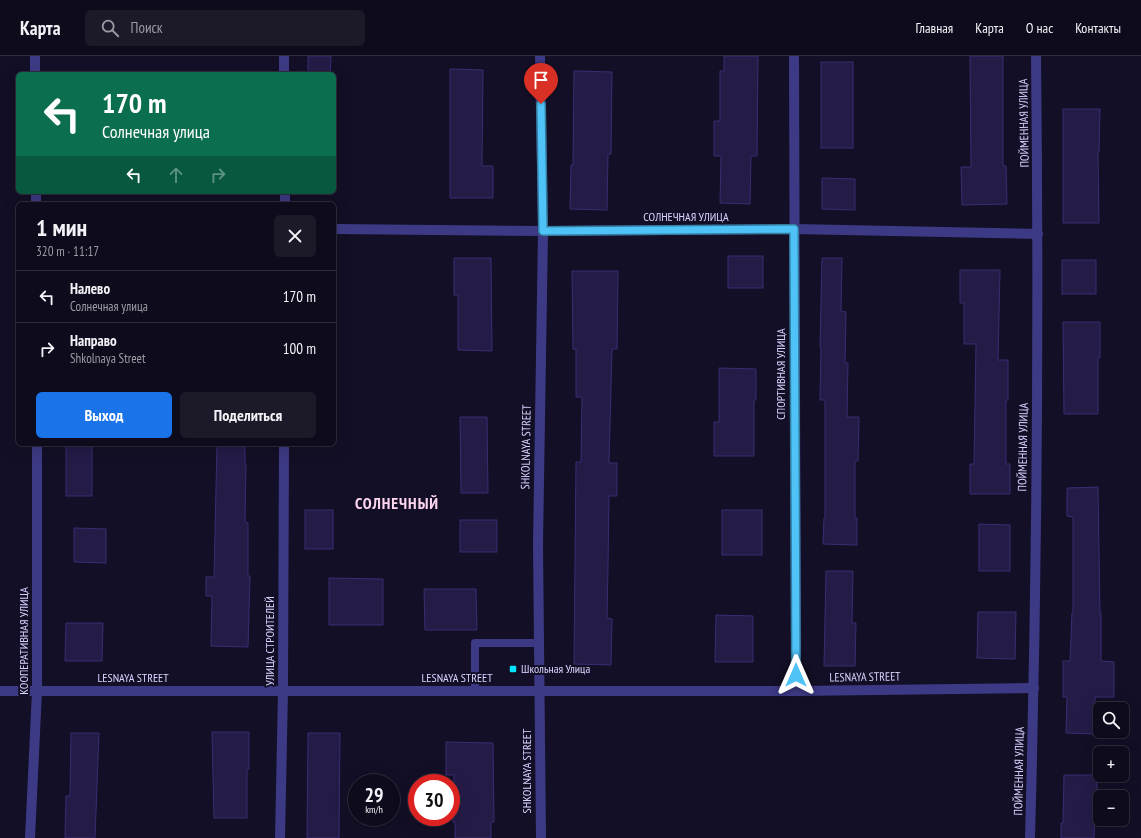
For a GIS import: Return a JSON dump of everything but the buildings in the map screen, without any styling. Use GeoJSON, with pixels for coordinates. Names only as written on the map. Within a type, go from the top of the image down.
{"type":"FeatureCollection","features":[{"type":"Feature","properties":{"kind":"street"},"geometry":{"type":"LineString","coordinates":[[35,56],[35,72]]}},
{"type":"Feature","properties":{"kind":"street"},"geometry":{"type":"LineString","coordinates":[[284,56],[284,72]]}},
{"type":"Feature","properties":{"kind":"street","name":"SHKOLNAYA STREET"},"geometry":{"type":"LineString","coordinates":[[540,56],[543,231],[538,544],[541,838]]}},
{"type":"Feature","properties":{"kind":"street","name":"СПОРТИВНАЯ УЛИЦА"},"geometry":{"type":"LineString","coordinates":[[794,56],[796,691]]}},
{"type":"Feature","properties":{"kind":"street","name":"ПОЙМЕННАЯ УЛИЦА"},"geometry":{"type":"LineString","coordinates":[[1030,838],[1034,688],[1038,234],[1036,56]]}},
{"type":"Feature","properties":{"kind":"street","name":"СОЛНЕЧНАЯ УЛИЦА"},"geometry":{"type":"LineString","coordinates":[[336,229],[543,231],[794,229],[1038,234]]}},
{"type":"Feature","properties":{"kind":"street","name":"КООПЕРАТИВНАЯ УЛИЦА"},"geometry":{"type":"LineString","coordinates":[[30,838],[37,691],[37,446]]}},
{"type":"Feature","properties":{"kind":"street","name":"УЛИЦА СТРОИТЕЛЕЙ"},"geometry":{"type":"LineString","coordinates":[[280,838],[283,691],[284,446]]}},
{"type":"Feature","properties":{"kind":"street","name":"LESNAYA STREET"},"geometry":{"type":"LineString","coordinates":[[0,691],[796,691],[1034,688]]}},
{"type":"Feature","properties":{"kind":"lane"},"geometry":{"type":"LineString","coordinates":[[475,691],[475,643],[540,643]]}},
{"type":"Feature","properties":{"kind":"place","name":"Школьная Улица"},"geometry":{"type":"Point","coordinates":[513,669]}},
{"type":"Feature","properties":{"kind":"district","name":"СОЛНЕЧНЫЙ"},"geometry":{"type":"Point","coordinates":[397,503]}},
{"type":"Feature","properties":{"kind":"route"},"geometry":{"type":"LineString","coordinates":[[541,104],[543,231],[794,229],[796,675]]}}]}
